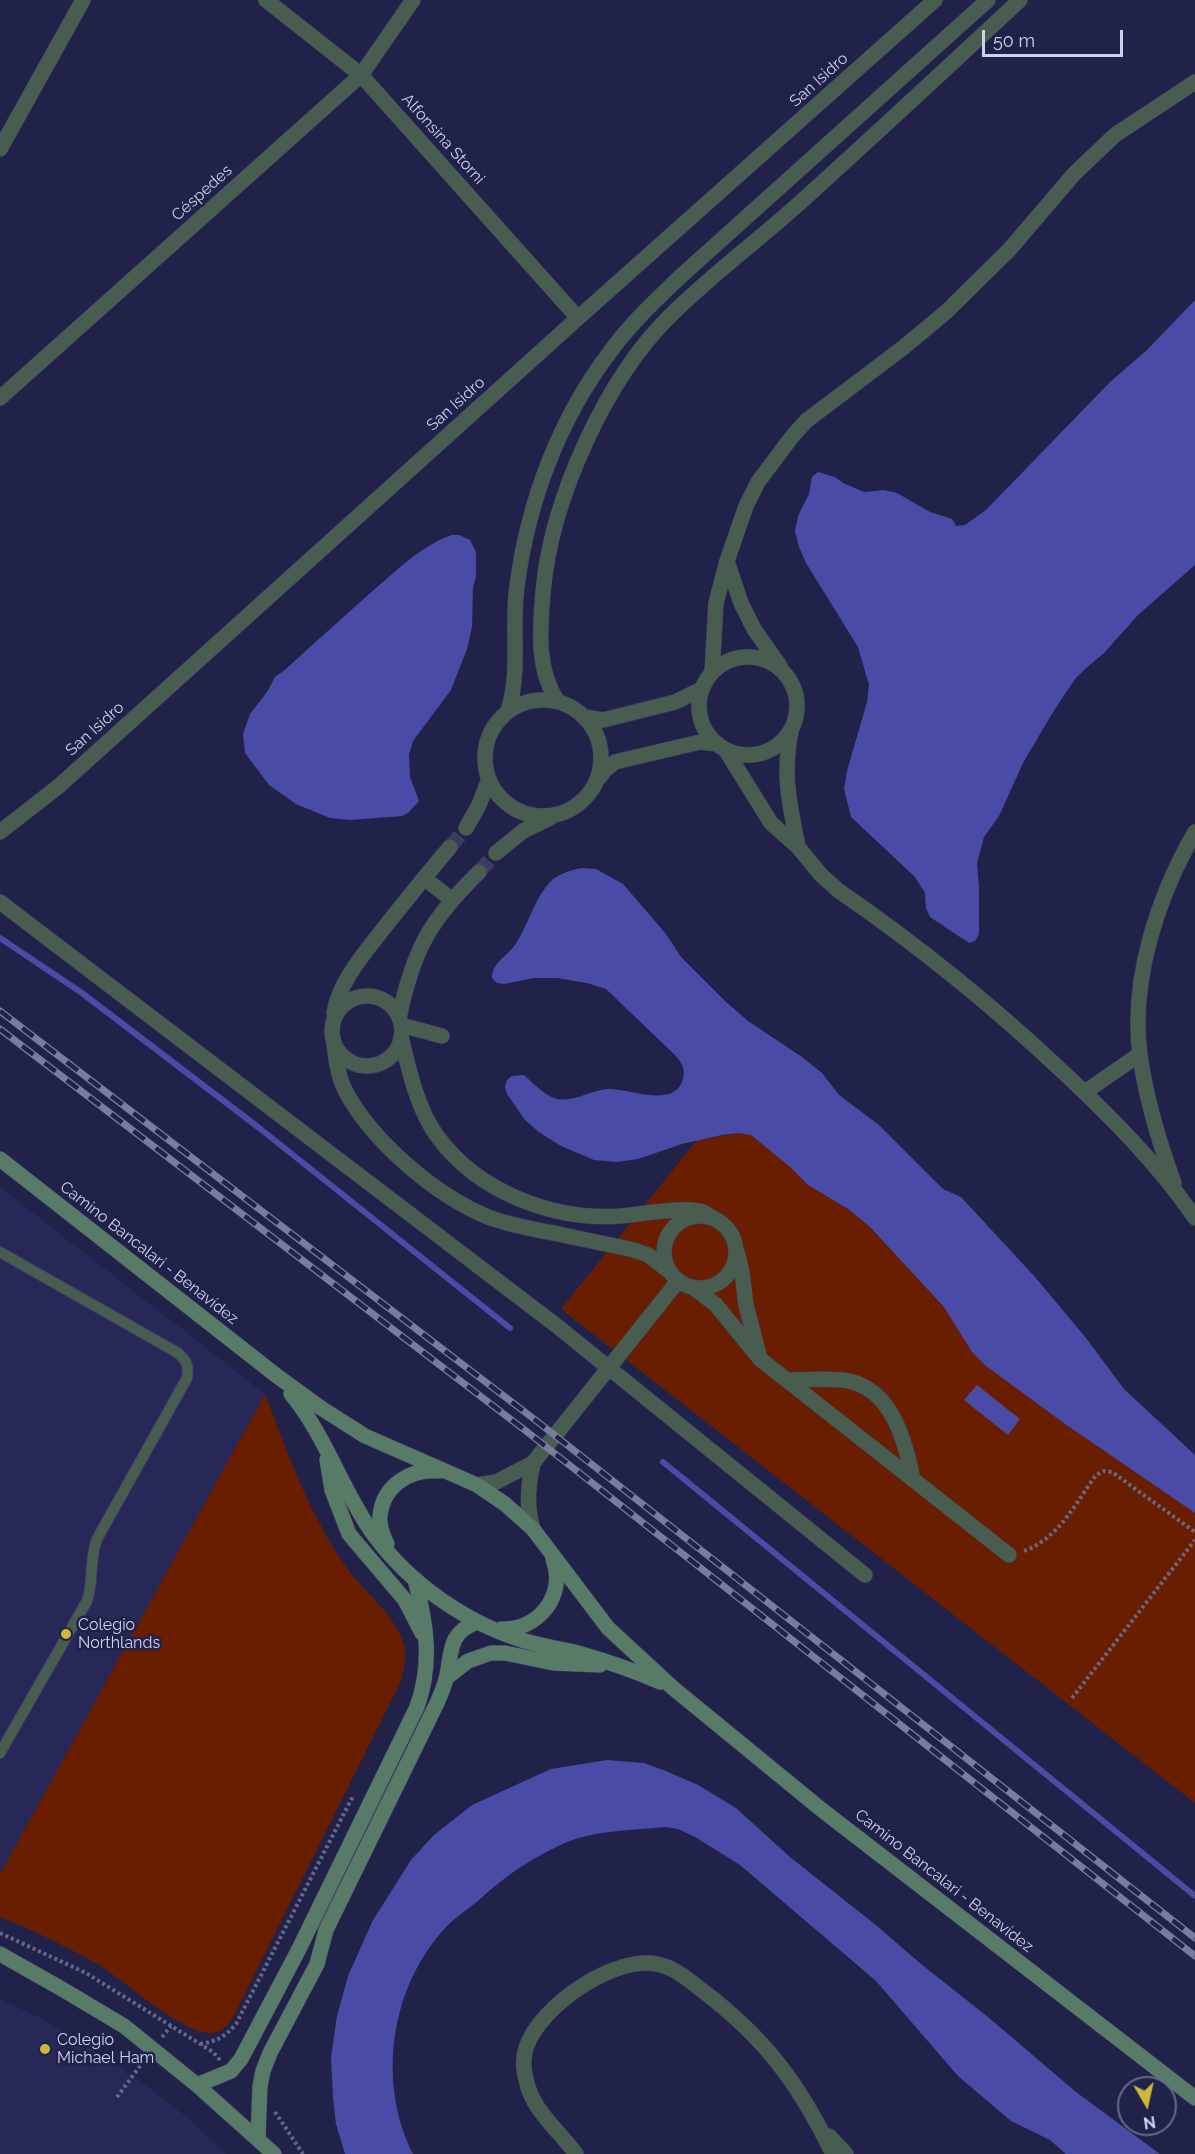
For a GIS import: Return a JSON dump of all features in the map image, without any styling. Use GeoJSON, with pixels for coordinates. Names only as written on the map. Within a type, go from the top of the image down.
{"type":"FeatureCollection","features":[{"type":"Feature","properties":{"kind":"main road","name":"Camino Bancalari - Benavídez"},"geometry":{"type":"LineString","coordinates":[[0,1159],[321,1408],[365,1436],[477,1485],[505,1504],[533,1529],[608,1628],[673,1688],[822,1810],[1195,2098]]}},
{"type":"Feature","properties":{"kind":"main road","name":"Camino Bancalari - Benavídez"},"geometry":{"type":"LineString","coordinates":[[277,1376],[307,1413],[364,1521],[415,1579],[460,1612],[493,1629],[523,1640],[614,1664],[673,1688]]}},
{"type":"Feature","properties":{"kind":"main road"},"geometry":{"type":"LineString","coordinates":[[325,1448],[332,1490],[349,1534],[405,1600],[426,1640]]}},
{"type":"Feature","properties":{"kind":"main road"},"geometry":{"type":"LineString","coordinates":[[390,1553],[379,1518],[384,1500],[394,1485],[410,1474],[428,1470],[446,1472]]}},
{"type":"Feature","properties":{"kind":"main road"},"geometry":{"type":"LineString","coordinates":[[493,1629],[511,1629],[528,1625],[542,1614],[552,1600],[557,1584],[556,1567],[550,1550]]}},
{"type":"Feature","properties":{"kind":"main road"},"geometry":{"type":"LineString","coordinates":[[197,2085],[231,2071],[242,2059],[298,1951],[417,1707],[426,1681],[428,1660],[422,1608],[415,1579]]}},
{"type":"Feature","properties":{"kind":"main road"},"geometry":{"type":"LineString","coordinates":[[258,2138],[263,2071],[270,2053],[316,1964],[326,1930],[437,1703],[446,1678],[450,1649],[455,1638],[463,1629],[478,1622]]}},
{"type":"Feature","properties":{"kind":"main road"},"geometry":{"type":"LineString","coordinates":[[446,1678],[468,1661],[491,1653],[505,1653],[553,1663],[614,1664]]}},
{"type":"Feature","properties":{"kind":"main road"},"geometry":{"type":"LineString","coordinates":[[0,1954],[124,2026],[197,2085],[274,2154]]}},
{"type":"Feature","properties":{"kind":"street"},"geometry":{"type":"LineString","coordinates":[[0,149],[83,0]]}},
{"type":"Feature","properties":{"kind":"street","name":"Alfonsina Storni"},"geometry":{"type":"LineString","coordinates":[[266,0],[361,75],[578,318]]}},
{"type":"Feature","properties":{"kind":"street","name":"Céspedes"},"geometry":{"type":"LineString","coordinates":[[0,398],[361,75],[413,0]]}},
{"type":"Feature","properties":{"kind":"street","name":"San Isidro"},"geometry":{"type":"LineString","coordinates":[[0,832],[59,786],[935,0]]}},
{"type":"Feature","properties":{"kind":"street"},"geometry":{"type":"LineString","coordinates":[[558,702],[549,689],[545,677],[541,645],[544,577],[553,533],[579,459],[597,421],[622,378],[672,314],[802,201],[1020,0]]}},
{"type":"Feature","properties":{"kind":"street"},"geometry":{"type":"LineString","coordinates":[[556,816],[535,816],[515,809],[499,797],[486,769],[486,747],[494,728],[508,711],[515,687],[513,633],[520,559],[545,471],[568,418],[585,387],[625,333],[690,268],[983,4],[993,25]]}},
{"type":"Feature","properties":{"kind":"street"},"geometry":{"type":"LineString","coordinates":[[712,673],[716,603],[746,506],[758,482],[791,438],[806,421],[895,354],[946,312],[1009,250],[1074,174],[1108,141],[1141,116],[1195,82]]}},
{"type":"Feature","properties":{"kind":"street"},"geometry":{"type":"LineString","coordinates":[[657,300],[672,314]]}},
{"type":"Feature","properties":{"kind":"street"},"geometry":{"type":"LineString","coordinates":[[496,854],[523,831],[576,806],[585,799],[605,770],[615,762],[700,742],[742,754],[760,753],[777,745],[789,732],[796,715],[796,696],[793,687],[754,629],[741,603],[728,561]]}},
{"type":"Feature","properties":{"kind":"street"},"geometry":{"type":"LineString","coordinates":[[783,671],[769,661],[752,657],[726,662],[712,673],[702,689],[699,706],[702,723],[722,747],[771,823],[798,847],[821,875],[839,891],[977,994],[1085,1092],[1131,1139],[1177,1192],[1195,1218]]}},
{"type":"Feature","properties":{"kind":"street"},"geometry":{"type":"LineString","coordinates":[[585,717],[603,720],[675,702],[702,689]]}},
{"type":"Feature","properties":{"kind":"street"},"geometry":{"type":"LineString","coordinates":[[508,711],[527,702],[548,700],[568,705],[585,717],[592,726],[601,747],[597,780]]}},
{"type":"Feature","properties":{"kind":"street"},"geometry":{"type":"LineString","coordinates":[[793,724],[786,767],[788,793],[798,847]]}},
{"type":"Feature","properties":{"kind":"street"},"geometry":{"type":"LineString","coordinates":[[466,828],[479,805],[489,779]]}},
{"type":"Feature","properties":{"kind":"street"},"geometry":{"type":"LineString","coordinates":[[1177,1192],[1159,1142],[1140,1054],[1139,1014],[1142,978],[1162,900],[1177,862],[1195,832]]}},
{"type":"Feature","properties":{"kind":"street"},"geometry":{"type":"LineString","coordinates":[[450,847],[357,964],[339,994],[332,1025],[337,1067],[345,1090],[357,1110],[386,1144],[437,1188],[488,1217],[520,1227],[634,1250],[648,1255],[673,1276],[716,1305],[760,1359],[1009,1555]]}},
{"type":"Feature","properties":{"kind":"street"},"geometry":{"type":"LineString","coordinates":[[334,1044],[346,1059],[357,1064],[370,1066],[382,1062],[392,1054],[400,1027],[411,970],[432,924],[451,899],[480,872]]}},
{"type":"Feature","properties":{"kind":"street"},"geometry":{"type":"LineString","coordinates":[[424,878],[451,899]]}},
{"type":"Feature","properties":{"kind":"street"},"geometry":{"type":"LineString","coordinates":[[0,902],[557,1326],[865,1575]]}},
{"type":"Feature","properties":{"kind":"street"},"geometry":{"type":"LineString","coordinates":[[332,1025],[337,1013],[346,1003],[363,996],[382,1000],[392,1008],[400,1027],[416,1091],[436,1135],[475,1174],[503,1192],[530,1203],[577,1215],[617,1216],[691,1210],[704,1212],[726,1227],[736,1246],[746,1305],[760,1359]]}},
{"type":"Feature","properties":{"kind":"street"},"geometry":{"type":"LineString","coordinates":[[400,1027],[442,1036]]}},
{"type":"Feature","properties":{"kind":"street"},"geometry":{"type":"LineString","coordinates":[[1085,1092],[1140,1054]]}},
{"type":"Feature","properties":{"kind":"street"},"geometry":{"type":"LineString","coordinates":[[673,1276],[664,1259],[664,1246],[673,1228],[689,1218],[702,1216],[715,1220]]}},
{"type":"Feature","properties":{"kind":"street"},"geometry":{"type":"LineString","coordinates":[[694,1288],[708,1288],[726,1277],[734,1266],[736,1246]]}},
{"type":"Feature","properties":{"kind":"street"},"geometry":{"type":"LineString","coordinates":[[477,1485],[496,1482],[533,1463],[609,1369],[673,1276]]}},
{"type":"Feature","properties":{"kind":"street"},"geometry":{"type":"LineString","coordinates":[[787,1380],[844,1380],[876,1393],[887,1405],[898,1427],[908,1454],[913,1480]]}},
{"type":"Feature","properties":{"kind":"street"},"geometry":{"type":"LineString","coordinates":[[533,1463],[527,1489],[527,1503],[533,1529]]}},
{"type":"Feature","properties":{"kind":"street"},"geometry":{"type":"LineString","coordinates":[[576,2154],[536,2107],[530,2094],[525,2079],[524,2060],[527,2046],[550,2011],[564,2000],[599,1977],[629,1964],[646,1962],[662,1965],[681,1974],[752,2033],[774,2057],[801,2095],[832,2154]]}},
{"type":"Feature","properties":{"kind":"street"},"geometry":{"type":"LineString","coordinates":[[819,2126],[846,2154]]}},
{"type":"Feature","properties":{"kind":"lane"},"geometry":{"type":"LineString","coordinates":[[0,1252],[178,1353],[186,1361],[189,1369],[187,1378],[97,1539],[93,1549],[90,1593],[87,1601],[0,1753]]}},
{"type":"Feature","properties":{"kind":"path"},"geometry":{"type":"LineString","coordinates":[[1009,1555],[1041,1544],[1056,1532],[1096,1475],[1104,1471],[1112,1472],[1195,1532]]}},
{"type":"Feature","properties":{"kind":"path"},"geometry":{"type":"LineString","coordinates":[[1072,1698],[1195,1540]]}},
{"type":"Feature","properties":{"kind":"path"},"geometry":{"type":"LineString","coordinates":[[200,2044],[215,2042],[229,2033],[236,2024],[355,1792]]}},
{"type":"Feature","properties":{"kind":"path"},"geometry":{"type":"LineString","coordinates":[[0,1933],[86,1973],[213,2052],[231,2071]]}},
{"type":"Feature","properties":{"kind":"path"},"geometry":{"type":"LineString","coordinates":[[260,2096],[281,2120],[303,2154]]}},
{"type":"Feature","properties":{"kind":"shaded area"},"geometry":{"type":"Polygon","coordinates":[[[1195,300],[1195,565],[1138,615],[1104,653],[1075,679],[1053,712],[1023,763],[999,816],[984,837],[977,863],[979,934],[975,941],[969,943],[930,917],[926,908],[925,893],[915,877],[851,817],[844,789],[867,702],[869,685],[858,647],[806,563],[799,547],[795,531],[798,516],[809,494],[812,477],[818,472],[835,477],[864,492],[884,490],[897,493],[930,512],[952,519],[956,526],[965,525],[986,510],[1110,382],[1147,350],[1195,300]]]}},
{"type":"Feature","properties":{"kind":"shaded area"},"geometry":{"type":"Polygon","coordinates":[[[459,535],[470,540],[476,552],[472,627],[467,649],[451,690],[413,741],[409,755],[410,777],[419,801],[402,816],[350,820],[330,818],[296,804],[269,785],[245,753],[243,734],[250,714],[275,677],[412,558],[441,539],[459,535]]]}},
{"type":"Feature","properties":{"kind":"shaded area"},"geometry":{"type":"Polygon","coordinates":[[[582,868],[596,869],[623,884],[666,934],[681,957],[726,1002],[748,1021],[822,1073],[839,1095],[879,1125],[943,1189],[961,1197],[1035,1277],[1086,1338],[1124,1389],[1195,1455],[1195,1513],[1065,1424],[986,1366],[972,1352],[944,1307],[870,1227],[848,1209],[808,1185],[751,1135],[739,1133],[722,1135],[682,1144],[638,1159],[616,1162],[594,1160],[561,1146],[525,1120],[507,1094],[505,1087],[507,1080],[512,1076],[524,1075],[546,1094],[554,1098],[568,1099],[608,1089],[649,1095],[669,1094],[677,1090],[684,1075],[676,1056],[606,989],[557,978],[534,978],[504,984],[497,983],[492,978],[494,968],[515,945],[546,887],[559,875],[582,868]]]}},
{"type":"Feature","properties":{"kind":"shaded area"},"geometry":{"type":"Polygon","coordinates":[[[739,1133],[751,1135],[808,1185],[848,1209],[870,1227],[944,1307],[986,1366],[1065,1424],[1195,1513],[1195,1803],[561,1309],[697,1140],[739,1133]]]}},
{"type":"Feature","properties":{"kind":"shaded area","name":"Colegio Northlands"},"geometry":{"type":"Polygon","coordinates":[[[0,1187],[265,1394],[0,1874],[0,1187]]]}},
{"type":"Feature","properties":{"kind":"shaded area"},"geometry":{"type":"Polygon","coordinates":[[[977,1385],[1020,1419],[1008,1435],[964,1400],[977,1385]]]}},
{"type":"Feature","properties":{"kind":"shaded area"},"geometry":{"type":"Polygon","coordinates":[[[265,1394],[300,1482],[331,1544],[352,1574],[386,1612],[399,1633],[405,1650],[404,1668],[401,1681],[238,2008],[231,2020],[218,2032],[201,2032],[171,2017],[96,1963],[0,1917],[0,1874],[265,1394]]]}},
{"type":"Feature","properties":{"kind":"shaded area"},"geometry":{"type":"Polygon","coordinates":[[[607,1760],[644,1763],[698,1785],[736,1808],[790,1857],[988,2017],[1076,2092],[1117,2122],[1117,2136],[1136,2136],[1160,2154],[1066,2154],[1050,2140],[1011,2121],[958,2076],[876,1981],[740,1865],[695,1837],[678,1829],[666,1827],[604,1833],[567,1842],[544,1853],[511,1874],[448,1925],[429,1949],[413,1975],[402,2004],[395,2034],[393,2065],[395,2095],[402,2125],[413,2154],[345,2154],[336,2124],[331,2057],[337,2016],[348,1976],[373,1920],[411,1860],[434,1835],[472,1805],[551,1769],[607,1760]]]}},
{"type":"Feature","properties":{"kind":"shaded area","name":"Colegio Michael Ham"},"geometry":{"type":"Polygon","coordinates":[[[0,1999],[46,2021],[135,2077],[188,2118],[226,2154],[0,2154],[0,1999]]]}},
{"type":"Feature","properties":{"kind":"waterway"},"geometry":{"type":"LineString","coordinates":[[0,938],[82,993],[258,1127],[510,1328]]}},
{"type":"Feature","properties":{"kind":"waterway"},"geometry":{"type":"LineString","coordinates":[[663,1462],[1195,1896]]}},
{"type":"Feature","properties":{"kind":"tunnel"},"geometry":{"type":"LineString","coordinates":[[450,847],[466,828]]}},
{"type":"Feature","properties":{"kind":"tunnel"},"geometry":{"type":"LineString","coordinates":[[479,872],[496,853]]}},
{"type":"Feature","properties":{"kind":"railway"},"geometry":{"type":"LineString","coordinates":[[0,1011],[534,1419],[1195,1938]]}},
{"type":"Feature","properties":{"kind":"railway"},"geometry":{"type":"LineString","coordinates":[[0,1029],[526,1431],[1195,1956]]}},
{"type":"Feature","properties":{"kind":"place","name":"Colegio Northlands"},"geometry":{"type":"Point","coordinates":[66,1634]}},
{"type":"Feature","properties":{"kind":"place","name":"Colegio Michael Ham"},"geometry":{"type":"Point","coordinates":[45,2049]}}]}
